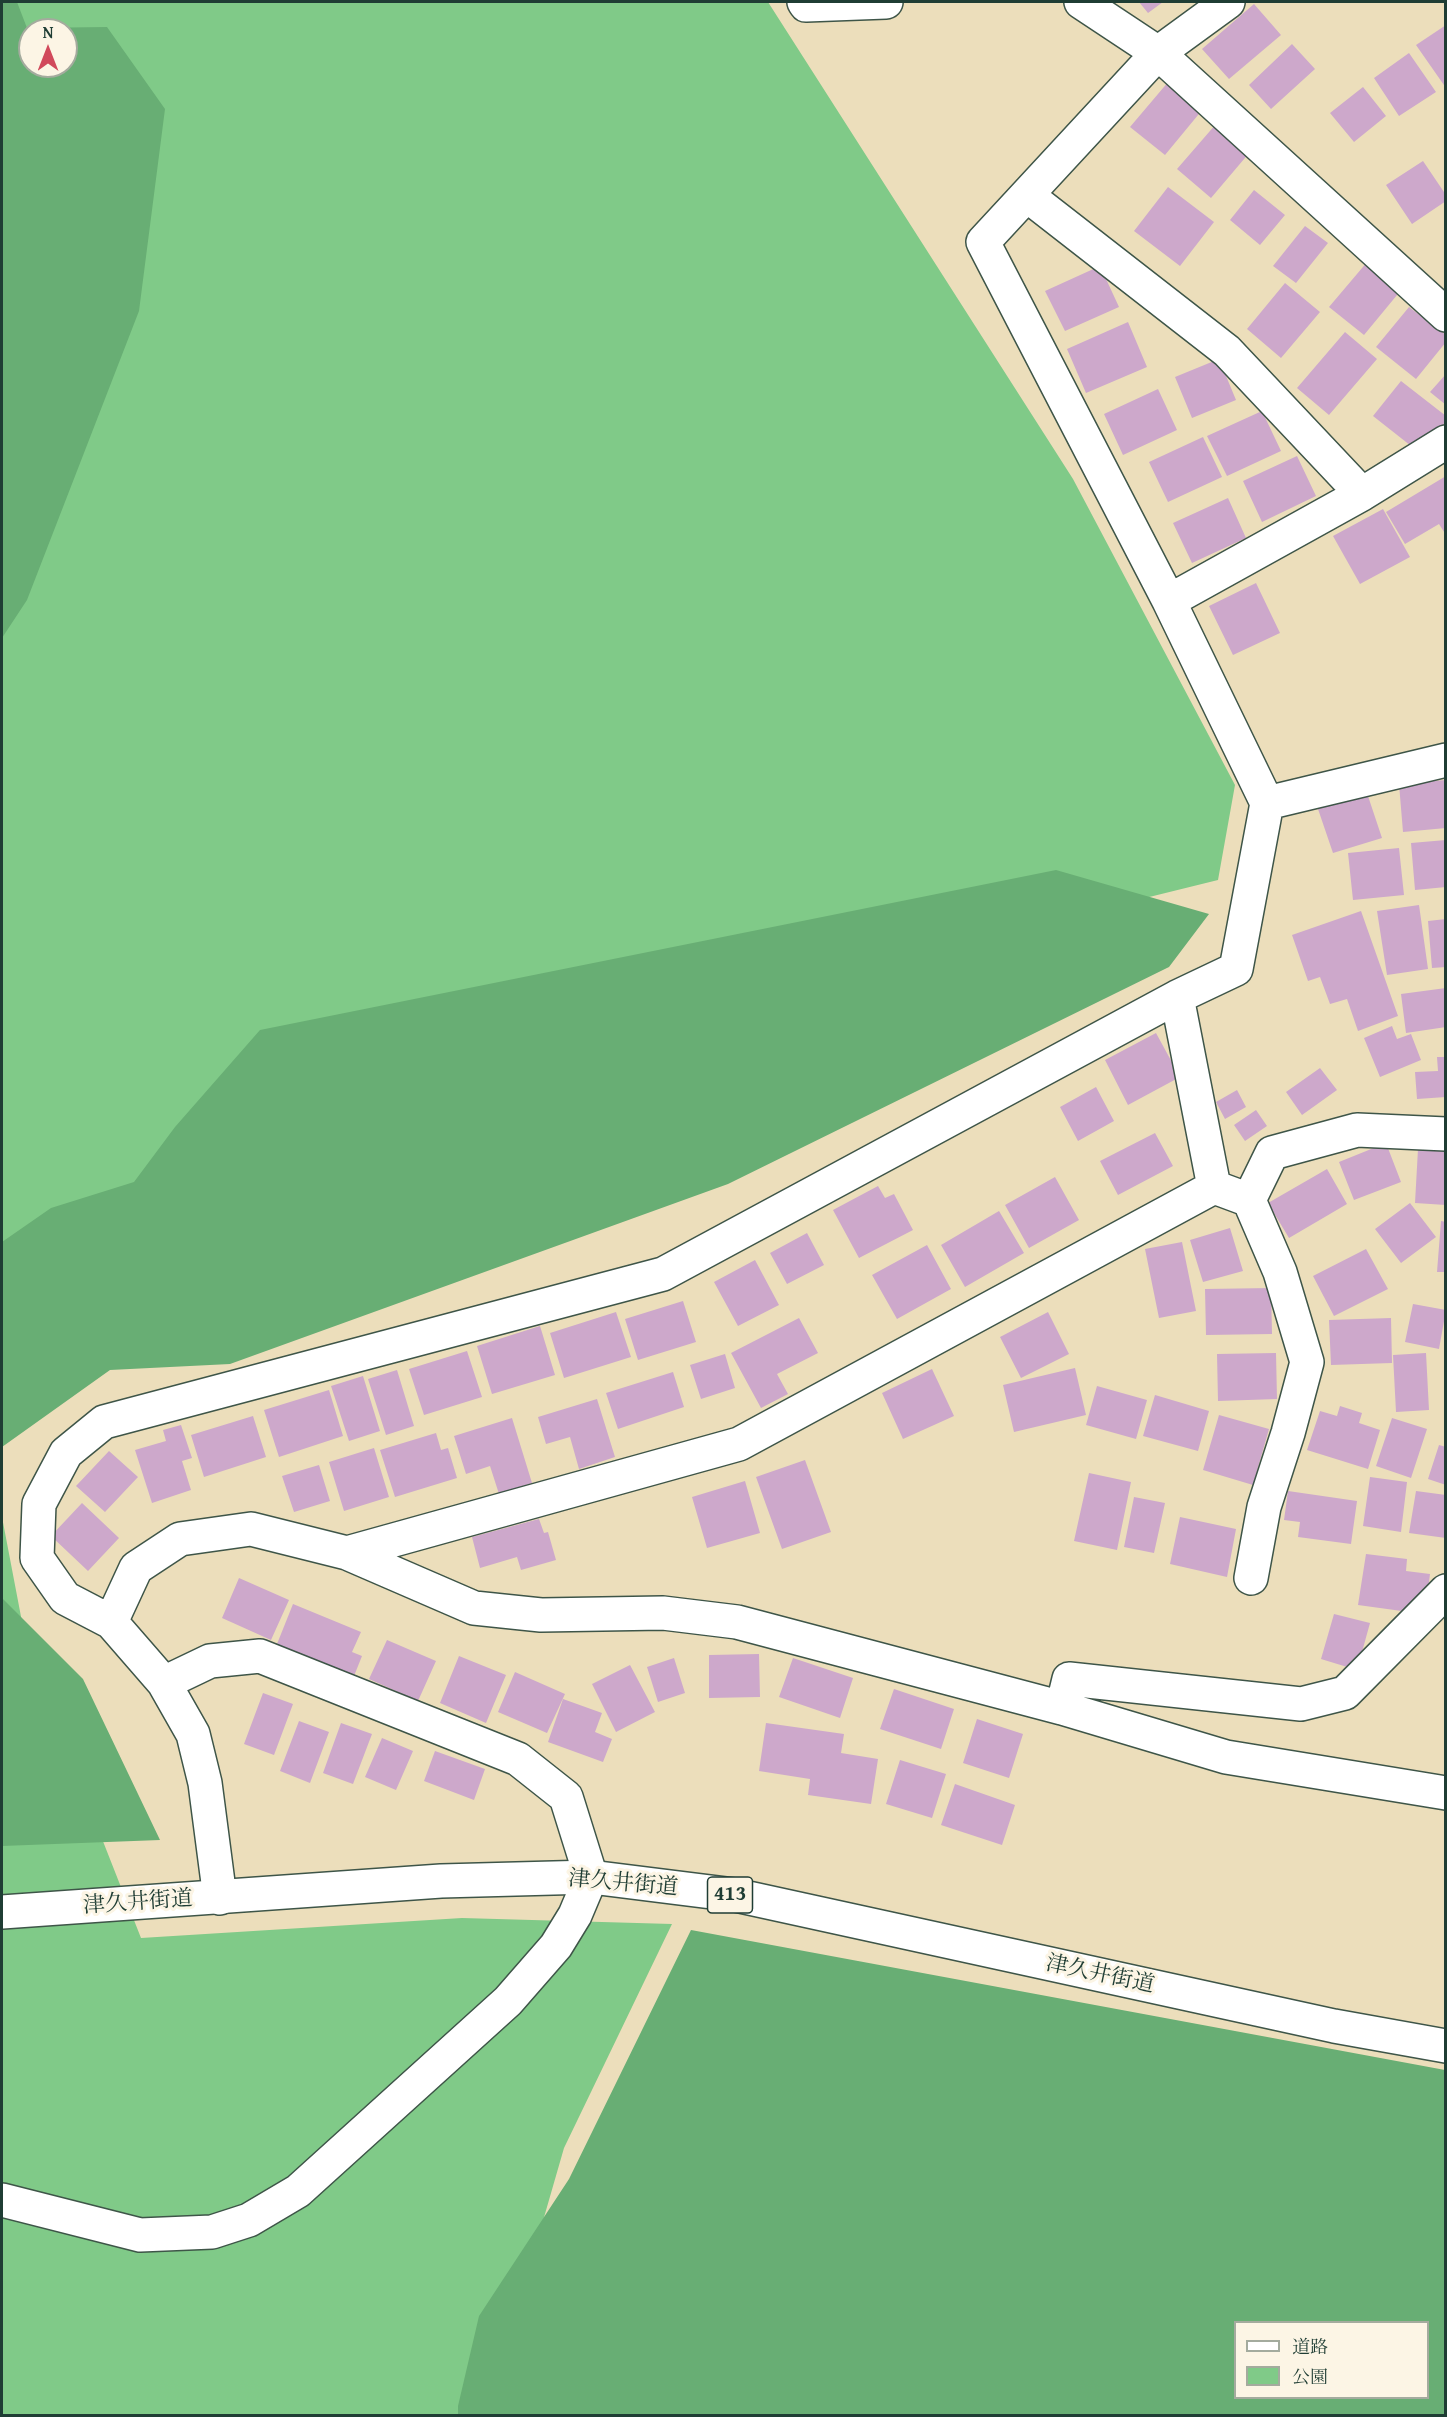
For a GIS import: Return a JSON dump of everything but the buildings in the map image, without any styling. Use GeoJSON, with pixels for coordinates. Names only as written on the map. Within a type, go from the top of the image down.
{"type":"FeatureCollection","features":[{"type":"Feature","properties":{"kind":"main road"},"geometry":{"type":"LineString","coordinates":[[804,2],[806,5],[886,2]]}},
{"type":"Feature","properties":{"kind":"main road"},"geometry":{"type":"LineString","coordinates":[[1081,2],[1158,53],[1446,315]]}},
{"type":"Feature","properties":{"kind":"main road"},"geometry":{"type":"LineString","coordinates":[[220,1898],[205,1783],[193,1734],[164,1683],[111,1622],[65,1598],[37,1558],[39,1504],[66,1453],[104,1422],[663,1274],[1177,997],[1236,969],[1267,803],[1169,601],[983,242],[1158,53],[1228,2]]}},
{"type":"Feature","properties":{"kind":"main road"},"geometry":{"type":"LineString","coordinates":[[1028,196],[1227,351],[1362,494]]}},
{"type":"Feature","properties":{"kind":"main road"},"geometry":{"type":"LineString","coordinates":[[1169,601],[1362,494],[1446,442]]}},
{"type":"Feature","properties":{"kind":"main road"},"geometry":{"type":"LineString","coordinates":[[1267,803],[1446,760]]}},
{"type":"Feature","properties":{"kind":"main road"},"geometry":{"type":"LineString","coordinates":[[1177,997],[1214,1187]]}},
{"type":"Feature","properties":{"kind":"main road"},"geometry":{"type":"LineString","coordinates":[[1249,1200],[1272,1153],[1357,1130],[1446,1134]]}},
{"type":"Feature","properties":{"kind":"main road"},"geometry":{"type":"LineString","coordinates":[[347,1553],[740,1444],[1214,1187],[1249,1200],[1280,1272],[1307,1362],[1288,1433],[1264,1507],[1251,1578]]}},
{"type":"Feature","properties":{"kind":"main road"},"geometry":{"type":"LineString","coordinates":[[111,1622],[136,1568],[180,1539],[251,1529],[347,1553],[474,1608],[542,1615],[663,1613],[737,1622],[1062,1708],[1226,1757],[1446,1793]]}},
{"type":"Feature","properties":{"kind":"main road"},"geometry":{"type":"LineString","coordinates":[[1062,1708],[1069,1679],[1301,1704],[1345,1693],[1446,1591]]}},
{"type":"Feature","properties":{"kind":"main road"},"geometry":{"type":"LineString","coordinates":[[2,2200],[140,2235],[212,2232],[249,2220],[298,2192],[508,2001],[556,1946],[575,1915],[591,1877],[566,1797],[518,1759],[260,1656],[210,1661],[164,1683]]}},
{"type":"Feature","properties":{"kind":"main road","name":"津久井街道"},"geometry":{"type":"LineString","coordinates":[[2,1912],[441,1881],[591,1877],[735,1895],[1334,2026],[1446,2046]]}},
{"type":"Feature","properties":{"kind":"green space"},"geometry":{"type":"Polygon","coordinates":[[[2,2],[768,2],[1073,479],[1235,785],[1218,880],[1032,926],[2,1367],[2,2]]]}},
{"type":"Feature","properties":{"kind":"green space"},"geometry":{"type":"Polygon","coordinates":[[[2,2],[17,2],[23,18],[18,18],[18,78],[78,78],[78,27],[107,27],[165,109],[139,311],[27,600],[2,638],[2,2]]]}},
{"type":"Feature","properties":{"kind":"green space"},"geometry":{"type":"Polygon","coordinates":[[[1056,870],[1209,914],[1169,967],[728,1184],[230,1364],[110,1370],[2,1447],[2,1242],[51,1208],[134,1182],[175,1127],[260,1030],[1056,870]]]}},
{"type":"Feature","properties":{"kind":"green space"},"geometry":{"type":"Polygon","coordinates":[[[2,1517],[27,1648],[141,1938],[462,1918],[672,1924],[564,2148],[487,2415],[2,2415],[2,1517]]]}},
{"type":"Feature","properties":{"kind":"green space"},"geometry":{"type":"Polygon","coordinates":[[[2,1598],[83,1679],[160,1840],[2,1846],[2,1598]]]}},
{"type":"Feature","properties":{"kind":"green space"},"geometry":{"type":"Polygon","coordinates":[[[691,1930],[1445,2070],[1445,2415],[458,2415],[458,2406],[479,2316],[569,2179],[691,1930]]]}}]}
